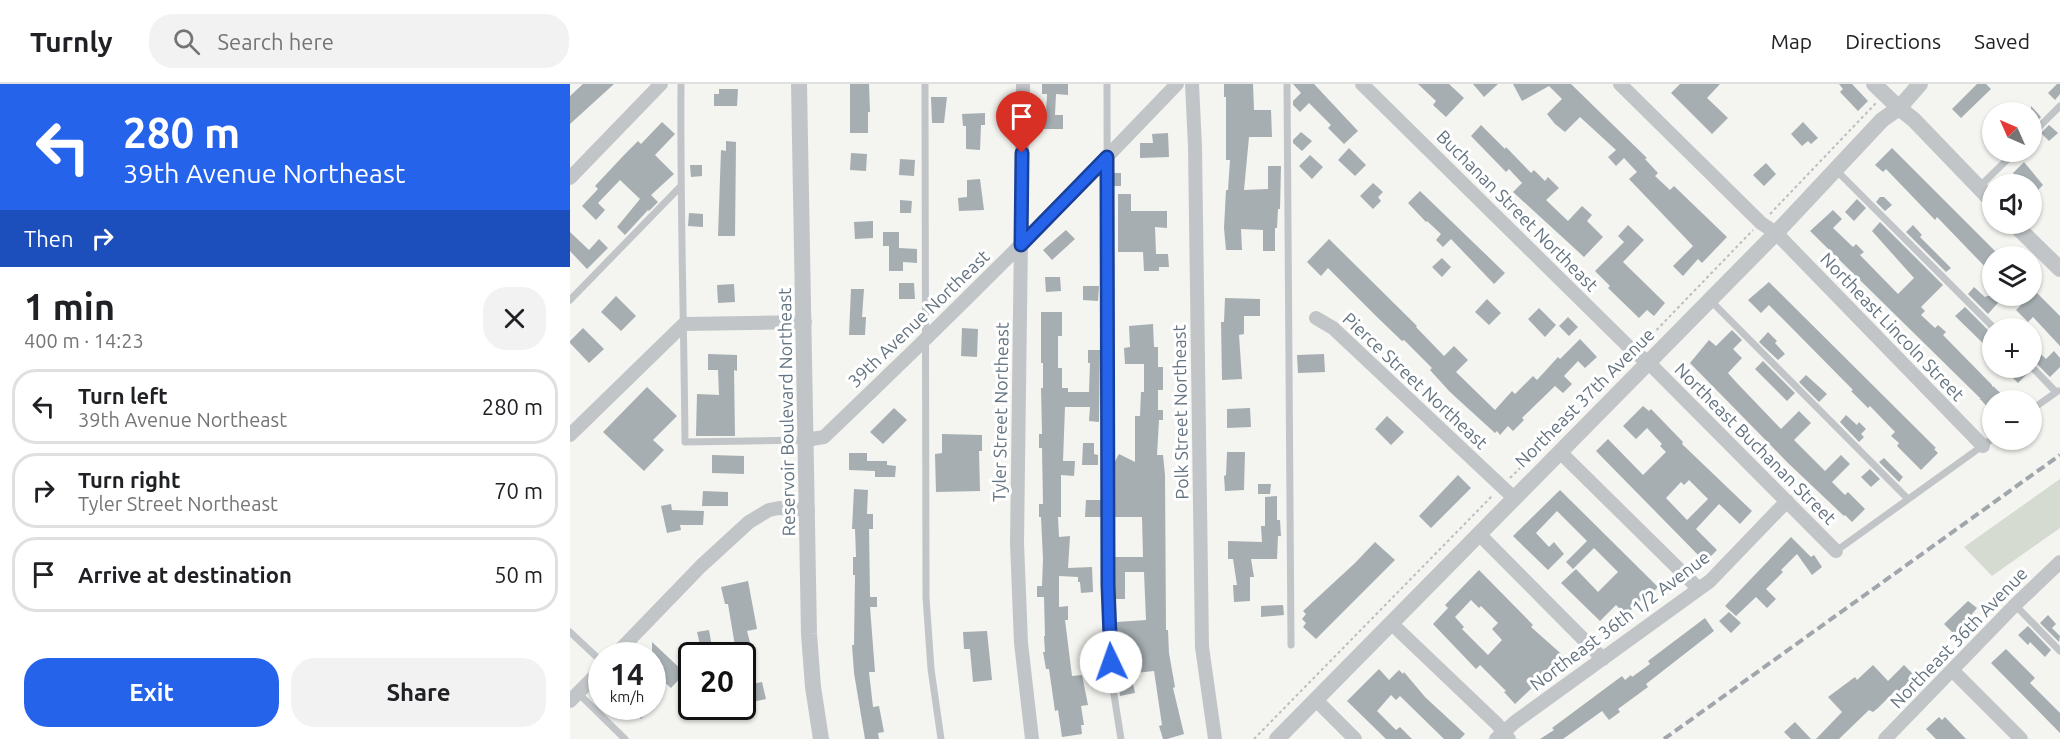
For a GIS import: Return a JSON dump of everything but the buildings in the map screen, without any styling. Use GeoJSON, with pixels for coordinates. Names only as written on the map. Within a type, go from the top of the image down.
{"type":"FeatureCollection","features":[{"type":"Feature","properties":{"kind":"street"},"geometry":{"type":"LineString","coordinates":[[570,178],[661,84]]}},
{"type":"Feature","properties":{"kind":"street","name":"Reservoir Boulevard Northeast"},"geometry":{"type":"LineString","coordinates":[[799,84],[809,634],[820,739]]}},
{"type":"Feature","properties":{"kind":"street","name":"Tyler Street Northeast"},"geometry":{"type":"LineString","coordinates":[[1023,84],[1017,543],[1021,643],[1032,739]]}},
{"type":"Feature","properties":{"kind":"street","name":"39th Avenue Northeast"},"geometry":{"type":"LineString","coordinates":[[806,440],[824,437],[1021,245],[1177,84]]}},
{"type":"Feature","properties":{"kind":"street","name":"Polk Street Northeast"},"geometry":{"type":"LineString","coordinates":[[1192,84],[1202,647],[1215,739]]}},
{"type":"Feature","properties":{"kind":"street","name":"Buchanan Street Northeast"},"geometry":{"type":"LineString","coordinates":[[1362,84],[1634,352],[1646,355]]}},
{"type":"Feature","properties":{"kind":"street","name":"Northeast Lincoln Street"},"geometry":{"type":"LineString","coordinates":[[1620,84],[1761,223],[1776,233],[1982,437]]}},
{"type":"Feature","properties":{"kind":"street"},"geometry":{"type":"LineString","coordinates":[[1874,84],[1914,120],[1982,192]]}},
{"type":"Feature","properties":{"kind":"street","name":"Northeast 37th Avenue"},"geometry":{"type":"LineString","coordinates":[[1277,739],[1560,452],[1646,355],[1710,300],[1882,120],[1899,108],[1920,84]]}},
{"type":"Feature","properties":{"kind":"street"},"geometry":{"type":"LineString","coordinates":[[2024,234],[2060,269]]}},
{"type":"Feature","properties":{"kind":"street","name":"Pierce Street Northeast"},"geometry":{"type":"LineString","coordinates":[[1316,318],[1333,328],[1514,498]]}},
{"type":"Feature","properties":{"kind":"street"},"geometry":{"type":"LineString","coordinates":[[570,435],[684,324],[805,322]]}},
{"type":"Feature","properties":{"kind":"street","name":"Northeast Buchanan Street"},"geometry":{"type":"LineString","coordinates":[[1646,355],[1836,551]]}},
{"type":"Feature","properties":{"kind":"street"},"geometry":{"type":"LineString","coordinates":[[1560,452],[1699,589]]}},
{"type":"Feature","properties":{"kind":"street","name":"Northeast 36th 1/2 Avenue"},"geometry":{"type":"LineString","coordinates":[[1503,737],[1515,722],[1710,581],[1787,501]]}},
{"type":"Feature","properties":{"kind":"street"},"geometry":{"type":"LineString","coordinates":[[628,642],[701,566],[749,522],[769,510],[779,508],[808,510]]}},
{"type":"Feature","properties":{"kind":"street"},"geometry":{"type":"LineString","coordinates":[[1479,534],[1603,659]]}},
{"type":"Feature","properties":{"kind":"street","name":"Northeast 36th Avenue"},"geometry":{"type":"LineString","coordinates":[[1887,738],[2015,605],[2060,562]]}},
{"type":"Feature","properties":{"kind":"street"},"geometry":{"type":"LineString","coordinates":[[1391,623],[1503,737]]}},
{"type":"Feature","properties":{"kind":"street"},"geometry":{"type":"LineString","coordinates":[[1953,671],[2020,739]]}},
{"type":"Feature","properties":{"kind":"street"},"geometry":{"type":"LineString","coordinates":[[574,697],[588,683]]}},
{"type":"Feature","properties":{"kind":"street"},"geometry":{"type":"LineString","coordinates":[[1316,700],[1355,739]]}},
{"type":"Feature","properties":{"kind":"lane"},"geometry":{"type":"LineString","coordinates":[[681,84],[680,187],[684,324],[684,442],[806,440]]}},
{"type":"Feature","properties":{"kind":"lane"},"geometry":{"type":"LineString","coordinates":[[925,84],[926,597],[931,669],[941,739]]}},
{"type":"Feature","properties":{"kind":"lane"},"geometry":{"type":"LineString","coordinates":[[1107,84],[1108,585],[1112,682],[1121,739]]}},
{"type":"Feature","properties":{"kind":"lane"},"geometry":{"type":"LineString","coordinates":[[1287,84],[1290,645]]}},
{"type":"Feature","properties":{"kind":"lane"},"geometry":{"type":"LineString","coordinates":[[2042,124],[2060,106]]}},
{"type":"Feature","properties":{"kind":"lane"},"geometry":{"type":"LineString","coordinates":[[1978,188],[2005,162]]}},
{"type":"Feature","properties":{"kind":"lane"},"geometry":{"type":"LineString","coordinates":[[1836,170],[1984,318]]}},
{"type":"Feature","properties":{"kind":"lane"},"geometry":{"type":"LineString","coordinates":[[570,300],[680,187]]}},
{"type":"Feature","properties":{"kind":"lane"},"geometry":{"type":"LineString","coordinates":[[1710,300],[1908,499]]}},
{"type":"Feature","properties":{"kind":"lane"},"geometry":{"type":"LineString","coordinates":[[2042,376],[2058,390],[2042,402]]}},
{"type":"Feature","properties":{"kind":"lane"},"geometry":{"type":"LineString","coordinates":[[1836,551],[1982,446]]}},
{"type":"Feature","properties":{"kind":"lane"},"geometry":{"type":"LineString","coordinates":[[2015,605],[2060,651]]}},
{"type":"Feature","properties":{"kind":"lane"},"geometry":{"type":"LineString","coordinates":[[570,632],[588,649]]}},
{"type":"Feature","properties":{"kind":"lane"},"geometry":{"type":"LineString","coordinates":[[574,697],[625,739]]}},
{"type":"Feature","properties":{"kind":"path"},"geometry":{"type":"LineString","coordinates":[[1767,217],[1870,109]]}},
{"type":"Feature","properties":{"kind":"path"},"geometry":{"type":"LineString","coordinates":[[1646,355],[1645,341],[1750,234]]}},
{"type":"Feature","properties":{"kind":"path"},"geometry":{"type":"LineString","coordinates":[[1506,482],[1613,377]]}},
{"type":"Feature","properties":{"kind":"path"},"geometry":{"type":"LineString","coordinates":[[1254,739],[1491,498]]}},
{"type":"Feature","properties":{"kind":"shaded area"},"geometry":{"type":"Polygon","coordinates":[[[2060,479],[2060,528],[1992,576],[1964,547],[2060,479]]]}},
{"type":"Feature","properties":{"kind":"railway"},"geometry":{"type":"LineString","coordinates":[[1664,739],[2060,455]]}},
{"type":"Feature","properties":{"kind":"route"},"geometry":{"type":"LineString","coordinates":[[1022,153],[1021,245],[1107,157],[1108,585],[1111,662]]}}]}
